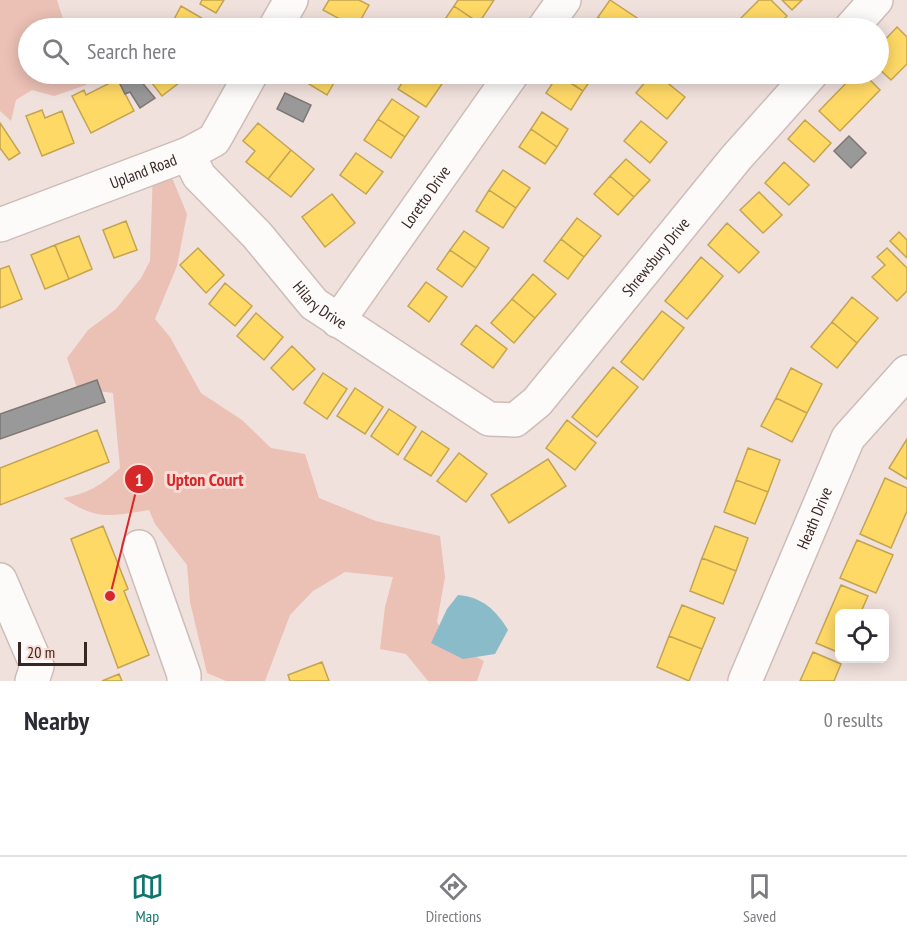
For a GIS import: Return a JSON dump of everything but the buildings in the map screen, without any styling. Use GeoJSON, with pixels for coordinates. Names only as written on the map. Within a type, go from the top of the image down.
{"type":"FeatureCollection","features":[{"type":"Feature","properties":{"kind":"street"},"geometry":{"type":"LineString","coordinates":[[281,18],[291,0]]}},
{"type":"Feature","properties":{"kind":"street"},"geometry":{"type":"LineString","coordinates":[[551,18],[564,0]]}},
{"type":"Feature","properties":{"kind":"street"},"geometry":{"type":"LineString","coordinates":[[860,18],[876,0]]}},
{"type":"Feature","properties":{"kind":"street","name":"Upland Road"},"geometry":{"type":"LineString","coordinates":[[0,225],[188,154],[214,140],[245,84]]}},
{"type":"Feature","properties":{"kind":"street","name":"Loretto Drive"},"geometry":{"type":"LineString","coordinates":[[338,321],[505,84]]}},
{"type":"Feature","properties":{"kind":"street","name":"Shrewsbury Drive"},"geometry":{"type":"LineString","coordinates":[[489,419],[515,420],[537,402],[736,158],[802,84]]}},
{"type":"Feature","properties":{"kind":"street","name":"Hilary Drive"},"geometry":{"type":"LineString","coordinates":[[188,154],[199,176],[257,235],[314,304],[489,419]]}},
{"type":"Feature","properties":{"kind":"street","name":"Heath Drive"},"geometry":{"type":"LineString","coordinates":[[746,681],[848,438],[907,372]]}},
{"type":"Feature","properties":{"kind":"street"},"geometry":{"type":"LineString","coordinates":[[139,546],[184,675],[184,681]]}},
{"type":"Feature","properties":{"kind":"street"},"geometry":{"type":"LineString","coordinates":[[0,580],[37,666],[32,681]]}},
{"type":"Feature","properties":{"kind":"shaded area"},"geometry":{"type":"Polygon","coordinates":[[[0,0],[57,0],[63,18],[18,18],[18,84],[87,84],[54,96],[32,90],[16,100],[11,121],[0,111],[0,0]]]}},
{"type":"Feature","properties":{"kind":"shaded area"},"geometry":{"type":"Polygon","coordinates":[[[166,163],[187,214],[177,266],[155,319],[170,337],[201,393],[242,420],[271,448],[305,454],[319,498],[376,521],[440,536],[445,577],[437,622],[449,642],[484,661],[477,681],[428,681],[406,654],[380,649],[385,607],[393,577],[345,572],[313,591],[290,615],[265,681],[226,681],[207,673],[190,602],[187,565],[155,524],[149,510],[104,515],[86,510],[63,498],[94,488],[120,468],[113,393],[77,388],[67,358],[88,330],[116,309],[141,278],[150,261],[153,169],[166,163]]]}},
{"type":"Feature","properties":{"kind":"water"},"geometry":{"type":"Polygon","coordinates":[[[458,595],[474,598],[487,606],[499,616],[508,630],[495,654],[463,659],[431,643],[447,609],[458,595]]]}},
{"type":"Feature","properties":{"kind":"place","name":"Upton Court"},"geometry":{"type":"Point","coordinates":[110,596]}}]}
